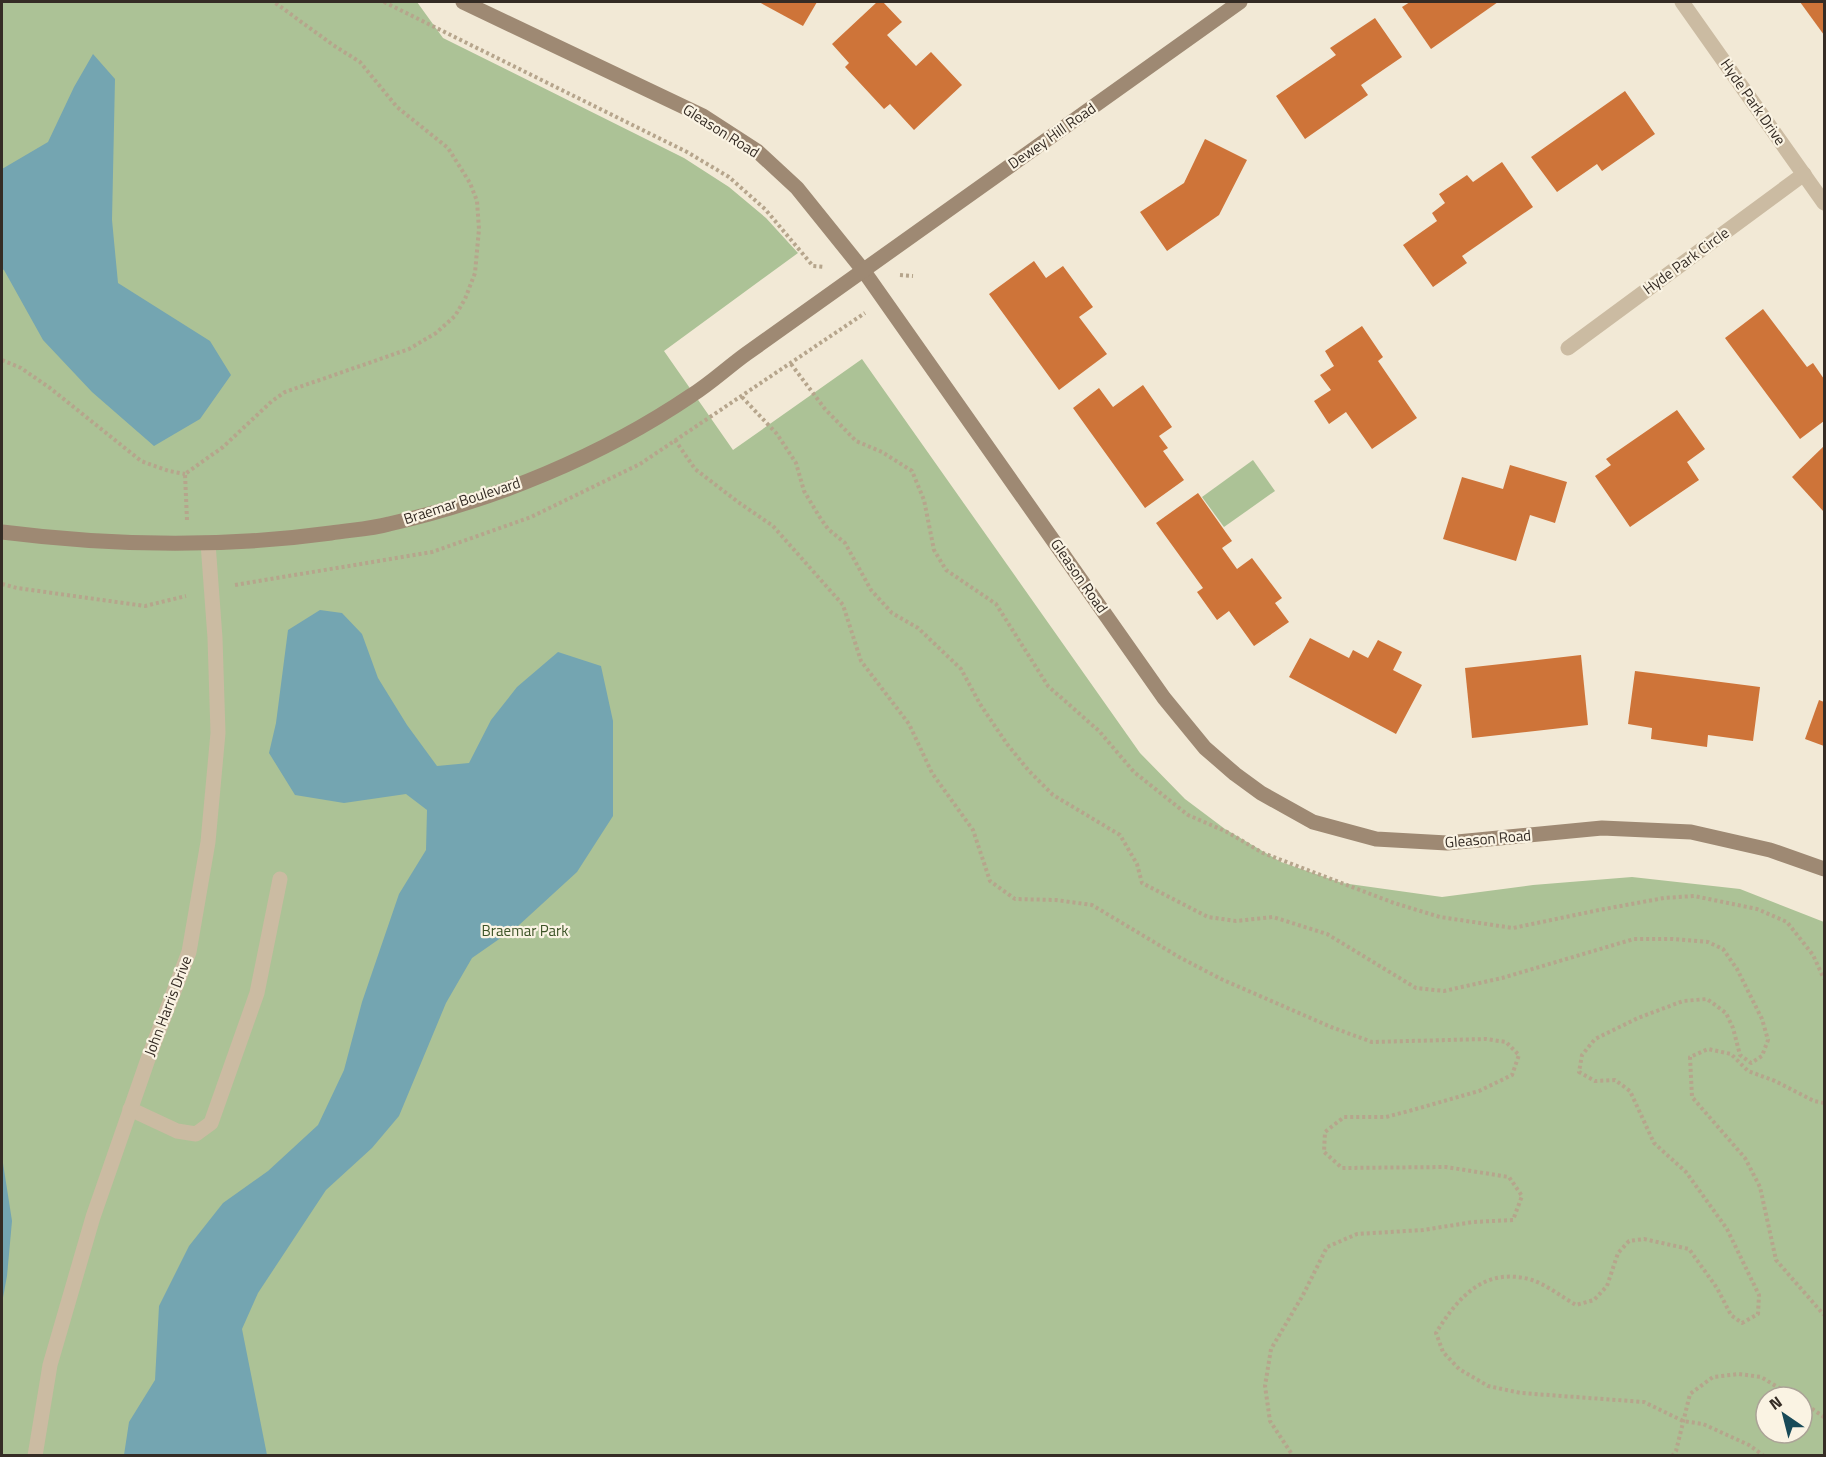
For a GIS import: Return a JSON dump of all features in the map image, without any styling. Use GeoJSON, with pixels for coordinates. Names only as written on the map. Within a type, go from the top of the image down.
{"type":"FeatureCollection","features":[{"type":"Feature","properties":{"kind":"street","name":"Gleason Road"},"geometry":{"type":"LineString","coordinates":[[463,2],[703,116],[757,151],[797,188],[863,270],[1164,698],[1206,748],[1261,793],[1313,822],[1376,839],[1447,843],[1602,828],[1691,832],[1770,850],[1824,869]]}},
{"type":"Feature","properties":{"kind":"street","name":"Dewey Hill Road"},"geometry":{"type":"LineString","coordinates":[[863,270],[1240,2]]}},
{"type":"Feature","properties":{"kind":"street","name":"Hyde Park Drive"},"geometry":{"type":"LineString","coordinates":[[1682,2],[1824,203]]}},
{"type":"Feature","properties":{"kind":"street","name":"Hyde Park Circle"},"geometry":{"type":"LineString","coordinates":[[1568,348],[1804,174]]}},
{"type":"Feature","properties":{"kind":"street","name":"Braemar Boulevard"},"geometry":{"type":"LineString","coordinates":[[2,532],[121,543],[188,545],[280,540],[388,525],[494,495],[597,451],[693,395],[863,270]]}},
{"type":"Feature","properties":{"kind":"street","name":"John Harris Drive"},"geometry":{"type":"LineString","coordinates":[[35,1455],[50,1365],[93,1217],[130,1109],[189,952],[208,842],[218,733],[208,543]]}},
{"type":"Feature","properties":{"kind":"street"},"geometry":{"type":"LineString","coordinates":[[130,1109],[177,1131],[196,1134],[211,1123],[257,993],[280,879]]}},
{"type":"Feature","properties":{"kind":"path"},"geometry":{"type":"LineString","coordinates":[[2,360],[21,368],[50,388],[141,461],[168,471],[185,474],[223,447],[272,401],[285,392],[409,349],[436,333],[455,316],[465,299],[475,273],[479,229],[477,201],[470,183],[448,148],[397,107],[360,62],[274,2]]}},
{"type":"Feature","properties":{"kind":"path"},"geometry":{"type":"LineString","coordinates":[[384,2],[687,152],[729,177],[765,209],[813,266],[913,276]]}},
{"type":"Feature","properties":{"kind":"path"},"geometry":{"type":"LineString","coordinates":[[791,364],[825,409],[856,441],[882,452],[912,471],[924,500],[934,549],[946,570],[996,604],[1048,686],[1099,731],[1134,772],[1188,815],[1227,832],[1263,853],[1394,903],[1440,917],[1513,928],[1642,902],[1694,896],[1757,909],[1787,922],[1813,955],[1824,979]]}},
{"type":"Feature","properties":{"kind":"path"},"geometry":{"type":"LineString","coordinates":[[742,397],[777,434],[796,463],[804,491],[819,516],[828,529],[845,543],[871,590],[892,613],[918,628],[961,669],[980,704],[1007,744],[1053,795],[1120,835],[1137,864],[1142,883],[1208,917],[1236,921],[1273,917],[1327,934],[1416,988],[1444,991],[1502,978],[1634,939],[1708,942],[1723,949],[1737,969],[1762,1019],[1768,1040],[1762,1056],[1751,1063],[1740,1055],[1726,1012],[1707,999],[1683,1001],[1595,1038],[1582,1055],[1580,1072],[1595,1081],[1615,1080],[1630,1091],[1654,1143],[1686,1172],[1727,1229],[1759,1295],[1758,1314],[1742,1323],[1731,1315],[1717,1288],[1689,1249],[1644,1239],[1629,1241],[1618,1253],[1607,1286],[1594,1300],[1576,1305],[1532,1281],[1497,1276],[1474,1286],[1449,1312],[1436,1333],[1443,1352],[1459,1369],[1488,1386],[1521,1393],[1644,1402],[1683,1421],[1703,1424],[1749,1445],[1764,1455]]}},
{"type":"Feature","properties":{"kind":"path"},"geometry":{"type":"LineString","coordinates":[[675,440],[695,469],[773,525],[843,605],[861,661],[909,724],[932,773],[973,830],[990,881],[1015,899],[1056,900],[1092,905],[1179,957],[1221,979],[1330,1027],[1372,1042],[1486,1040],[1506,1042],[1519,1055],[1512,1075],[1479,1091],[1386,1117],[1344,1117],[1325,1132],[1324,1152],[1342,1168],[1446,1167],[1509,1177],[1522,1196],[1513,1220],[1473,1222],[1423,1230],[1357,1234],[1327,1247],[1303,1294],[1270,1349],[1265,1386],[1270,1421],[1293,1455]]}},
{"type":"Feature","properties":{"kind":"path"},"geometry":{"type":"LineString","coordinates":[[185,474],[188,545]]}},
{"type":"Feature","properties":{"kind":"path"},"geometry":{"type":"LineString","coordinates":[[1824,1102],[1814,1101],[1775,1081],[1748,1071],[1731,1054],[1708,1049],[1690,1057],[1692,1097],[1745,1158],[1760,1187],[1776,1260],[1824,1315]]}},
{"type":"Feature","properties":{"kind":"path"},"geometry":{"type":"LineString","coordinates":[[1672,1455],[1676,1451],[1690,1394],[1713,1377],[1740,1374],[1761,1377],[1774,1385]]}},
{"type":"Feature","properties":{"kind":"green space","name":"Braemar Park"},"geometry":{"type":"Polygon","coordinates":[[[2,2],[417,2],[443,38],[684,158],[729,187],[766,218],[798,253],[664,351],[733,450],[862,359],[1140,753],[1185,799],[1225,829],[1281,862],[1342,883],[1442,897],[1533,885],[1632,877],[1740,889],[1824,922],[1824,1455],[2,1456],[2,2]]]}},
{"type":"Feature","properties":{"kind":"green space"},"geometry":{"type":"Polygon","coordinates":[[[1253,460],[1275,491],[1224,527],[1202,497],[1253,460]]]}},
{"type":"Feature","properties":{"kind":"water"},"geometry":{"type":"Polygon","coordinates":[[[93,54],[115,79],[112,220],[118,283],[210,341],[231,375],[200,419],[154,446],[92,392],[43,340],[2,269],[2,169],[48,142],[74,87],[93,54]]]}},
{"type":"Feature","properties":{"kind":"water"},"geometry":{"type":"Polygon","coordinates":[[[320,610],[342,613],[362,634],[378,678],[407,725],[437,766],[469,763],[491,720],[517,687],[558,652],[601,666],[613,721],[613,816],[577,872],[518,926],[472,958],[446,1003],[399,1116],[372,1148],[326,1190],[258,1293],[242,1329],[267,1455],[124,1455],[129,1422],[155,1380],[159,1306],[189,1246],[223,1203],[268,1171],[318,1125],[344,1070],[362,1002],[399,894],[426,850],[427,810],[406,794],[344,803],[295,795],[269,753],[276,723],[288,630],[320,610]]]}},
{"type":"Feature","properties":{"kind":"water"},"geometry":{"type":"Polygon","coordinates":[[[2,1157],[12,1221],[2,1303],[2,1157]]]}},
{"type":"Feature","properties":{"kind":"building"},"geometry":{"type":"Polygon","coordinates":[[[759,2],[817,2],[803,26],[759,2]]]}},
{"type":"Feature","properties":{"kind":"building"},"geometry":{"type":"Polygon","coordinates":[[[877,2],[883,2],[902,22],[887,35],[916,66],[931,52],[962,85],[914,130],[890,104],[884,109],[845,67],[849,63],[832,44],[877,2]]]}},
{"type":"Feature","properties":{"kind":"building"},"geometry":{"type":"Polygon","coordinates":[[[1410,2],[1498,2],[1431,49],[1402,7],[1410,2]]]}},
{"type":"Feature","properties":{"kind":"building"},"geometry":{"type":"Polygon","coordinates":[[[1800,2],[1824,2],[1824,35],[1800,2]]]}},
{"type":"Feature","properties":{"kind":"building"},"geometry":{"type":"Polygon","coordinates":[[[1375,18],[1402,57],[1361,85],[1368,95],[1305,139],[1276,96],[1336,55],[1330,48],[1375,18]]]}},
{"type":"Feature","properties":{"kind":"building"},"geometry":{"type":"Polygon","coordinates":[[[1625,91],[1655,134],[1602,171],[1597,164],[1557,192],[1531,157],[1625,91]]]}},
{"type":"Feature","properties":{"kind":"building"},"geometry":{"type":"Polygon","coordinates":[[[1205,139],[1247,160],[1219,215],[1167,251],[1140,212],[1184,183],[1205,139]]]}},
{"type":"Feature","properties":{"kind":"building"},"geometry":{"type":"Polygon","coordinates":[[[1502,162],[1533,207],[1462,256],[1467,263],[1433,287],[1403,245],[1437,221],[1432,213],[1445,203],[1439,194],[1467,175],[1473,182],[1502,162]]]}},
{"type":"Feature","properties":{"kind":"building"},"geometry":{"type":"Polygon","coordinates":[[[1034,261],[1046,278],[1063,266],[1093,307],[1079,317],[1107,354],[1059,390],[989,294],[1034,261]]]}},
{"type":"Feature","properties":{"kind":"building"},"geometry":{"type":"Polygon","coordinates":[[[1763,309],[1807,367],[1813,363],[1824,379],[1824,421],[1800,439],[1725,338],[1763,309]]]}},
{"type":"Feature","properties":{"kind":"building"},"geometry":{"type":"Polygon","coordinates":[[[1362,326],[1383,357],[1378,361],[1417,418],[1372,449],[1346,412],[1329,424],[1314,401],[1331,390],[1320,375],[1334,366],[1325,351],[1362,326]]]}},
{"type":"Feature","properties":{"kind":"building"},"geometry":{"type":"Polygon","coordinates":[[[1143,385],[1172,427],[1159,436],[1168,448],[1163,451],[1184,480],[1145,508],[1073,408],[1099,388],[1113,407],[1143,385]]]}},
{"type":"Feature","properties":{"kind":"building"},"geometry":{"type":"Polygon","coordinates":[[[1677,410],[1705,449],[1687,462],[1699,480],[1630,527],[1595,476],[1611,465],[1606,459],[1677,410]]]}},
{"type":"Feature","properties":{"kind":"building"},"geometry":{"type":"Polygon","coordinates":[[[1824,446],[1824,512],[1792,477],[1824,446]]]}},
{"type":"Feature","properties":{"kind":"building"},"geometry":{"type":"Polygon","coordinates":[[[1510,465],[1567,482],[1555,523],[1530,515],[1516,561],[1443,539],[1462,477],[1503,489],[1510,465]]]}},
{"type":"Feature","properties":{"kind":"building"},"geometry":{"type":"Polygon","coordinates":[[[1198,493],[1232,541],[1222,548],[1237,569],[1252,558],[1282,598],[1275,603],[1289,622],[1254,646],[1229,611],[1217,620],[1197,592],[1203,588],[1156,523],[1198,493]]]}},
{"type":"Feature","properties":{"kind":"building"},"geometry":{"type":"Polygon","coordinates":[[[1310,638],[1349,658],[1353,650],[1368,658],[1378,640],[1402,652],[1393,670],[1422,685],[1396,734],[1289,677],[1310,638]]]}},
{"type":"Feature","properties":{"kind":"building"},"geometry":{"type":"Polygon","coordinates":[[[1581,655],[1588,725],[1472,738],[1465,668],[1581,655]]]}},
{"type":"Feature","properties":{"kind":"building"},"geometry":{"type":"Polygon","coordinates":[[[1635,671],[1760,687],[1753,741],[1708,735],[1707,747],[1651,739],[1652,728],[1628,724],[1635,671]]]}},
{"type":"Feature","properties":{"kind":"building"},"geometry":{"type":"Polygon","coordinates":[[[1819,700],[1824,702],[1824,746],[1805,739],[1819,700]]]}}]}
